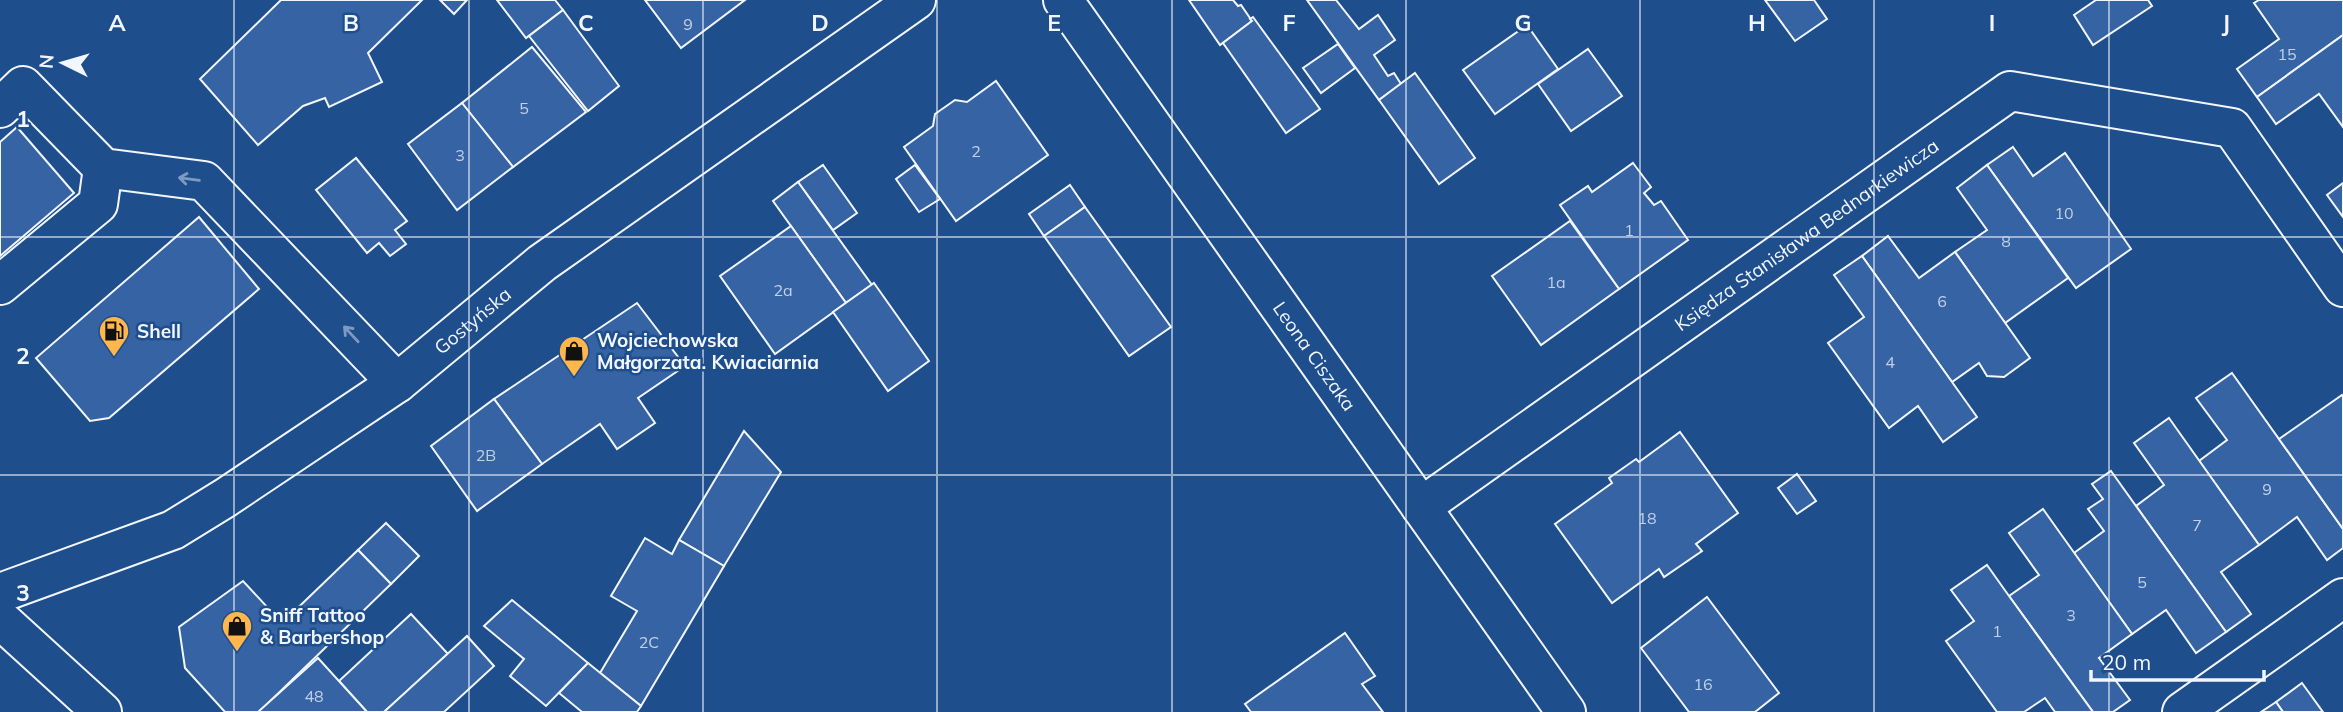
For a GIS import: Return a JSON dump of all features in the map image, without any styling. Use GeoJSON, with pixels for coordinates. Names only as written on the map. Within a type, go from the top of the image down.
{"type":"FeatureCollection","features":[{"type":"Feature","properties":{"kind":"street","name":"Gostyńska"},"geometry":{"type":"LineString","coordinates":[[0,593],[173,530],[397,383],[542,263],[916,0]]}},
{"type":"Feature","properties":{"kind":"street","name":"Leona Ciszaka"},"geometry":{"type":"LineString","coordinates":[[1063,0],[1566,712]]}},
{"type":"Feature","properties":{"kind":"street"},"geometry":{"type":"LineString","coordinates":[[0,108],[23,86],[103,168],[204,181],[397,383]]}},
{"type":"Feature","properties":{"kind":"street","name":"Księdza Stanisława Bednarkiewicza"},"geometry":{"type":"LineString","coordinates":[[1421,507],[2010,91],[2232,128],[2343,287]]}},
{"type":"Feature","properties":{"kind":"street"},"geometry":{"type":"LineString","coordinates":[[0,285],[98,204],[103,168]]}},
{"type":"Feature","properties":{"kind":"street"},"geometry":{"type":"LineString","coordinates":[[2182,712],[2343,598]]}},
{"type":"Feature","properties":{"kind":"street"},"geometry":{"type":"LineString","coordinates":[[0,619],[102,712]]}},
{"type":"Feature","properties":{"kind":"building"},"geometry":{"type":"Polygon","coordinates":[[[281,0],[422,0],[368,53],[382,82],[329,107],[325,98],[303,106],[258,145],[200,79],[281,0]]]}},
{"type":"Feature","properties":{"kind":"building"},"geometry":{"type":"Polygon","coordinates":[[[440,0],[467,0],[454,14],[440,0]]]}},
{"type":"Feature","properties":{"kind":"building"},"geometry":{"type":"Polygon","coordinates":[[[497,0],[555,0],[563,10],[526,38],[497,0]]]}},
{"type":"Feature","properties":{"kind":"building"},"geometry":{"type":"Polygon","coordinates":[[[645,0],[745,0],[681,48],[645,0]]]}},
{"type":"Feature","properties":{"kind":"building"},"geometry":{"type":"Polygon","coordinates":[[[1189,0],[1233,0],[1238,6],[1241,5],[1252,21],[1220,45],[1189,0]]]}},
{"type":"Feature","properties":{"kind":"building"},"geometry":{"type":"Polygon","coordinates":[[[1307,0],[1336,0],[1359,29],[1378,15],[1395,40],[1374,55],[1388,76],[1394,73],[1401,84],[1379,100],[1307,0]]]}},
{"type":"Feature","properties":{"kind":"building"},"geometry":{"type":"Polygon","coordinates":[[[1765,0],[1814,0],[1827,19],[1795,41],[1765,0]]]}},
{"type":"Feature","properties":{"kind":"building"},"geometry":{"type":"Polygon","coordinates":[[[2096,0],[2148,0],[2152,6],[2093,45],[2074,15],[2096,0]]]}},
{"type":"Feature","properties":{"kind":"building"},"geometry":{"type":"Polygon","coordinates":[[[2259,0],[2343,0],[2343,35],[2257,97],[2237,69],[2279,39],[2254,3],[2259,0]]]}},
{"type":"Feature","properties":{"kind":"building"},"geometry":{"type":"Polygon","coordinates":[[[563,10],[619,86],[588,111],[529,36],[563,10]]]}},
{"type":"Feature","properties":{"kind":"building"},"geometry":{"type":"Polygon","coordinates":[[[1253,17],[1320,109],[1286,133],[1223,43],[1252,21],[1250,19],[1253,17]]]}},
{"type":"Feature","properties":{"kind":"building"},"geometry":{"type":"Polygon","coordinates":[[[1527,25],[1558,69],[1495,114],[1463,70],[1527,25]]]}},
{"type":"Feature","properties":{"kind":"building"},"geometry":{"type":"Polygon","coordinates":[[[2343,35],[2343,127],[2319,94],[2276,124],[2257,97],[2343,35]]]}},
{"type":"Feature","properties":{"kind":"building"},"geometry":{"type":"Polygon","coordinates":[[[1338,44],[1355,68],[1321,93],[1303,68],[1338,44]]]}},
{"type":"Feature","properties":{"kind":"building"},"geometry":{"type":"Polygon","coordinates":[[[532,47],[586,112],[513,167],[462,103],[532,47]]]}},
{"type":"Feature","properties":{"kind":"building"},"geometry":{"type":"Polygon","coordinates":[[[1588,49],[1622,96],[1571,131],[1538,84],[1588,49]]]}},
{"type":"Feature","properties":{"kind":"building"},"geometry":{"type":"Polygon","coordinates":[[[1415,73],[1475,158],[1439,184],[1379,100],[1415,73]]]}},
{"type":"Feature","properties":{"kind":"building"},"geometry":{"type":"Polygon","coordinates":[[[996,81],[1048,155],[956,221],[904,147],[933,126],[935,114],[955,100],[967,102],[996,81]]]}},
{"type":"Feature","properties":{"kind":"building"},"geometry":{"type":"Polygon","coordinates":[[[462,103],[513,167],[457,210],[408,144],[462,103]]]}},
{"type":"Feature","properties":{"kind":"building"},"geometry":{"type":"Polygon","coordinates":[[[17,127],[74,193],[0,256],[0,142],[17,127]]]}},
{"type":"Feature","properties":{"kind":"building"},"geometry":{"type":"Polygon","coordinates":[[[2013,147],[2033,176],[2065,153],[2131,249],[2076,288],[1987,165],[2013,147]]]}},
{"type":"Feature","properties":{"kind":"building"},"geometry":{"type":"Polygon","coordinates":[[[356,158],[407,221],[395,230],[406,244],[390,256],[379,243],[367,253],[316,190],[356,158]]]}},
{"type":"Feature","properties":{"kind":"building"},"geometry":{"type":"Polygon","coordinates":[[[1633,163],[1651,187],[1644,193],[1654,205],[1661,201],[1688,240],[1619,289],[1560,205],[1588,186],[1592,192],[1633,163]]]}},
{"type":"Feature","properties":{"kind":"building"},"geometry":{"type":"Polygon","coordinates":[[[823,165],[857,213],[833,230],[798,182],[823,165]]]}},
{"type":"Feature","properties":{"kind":"building"},"geometry":{"type":"Polygon","coordinates":[[[915,165],[940,199],[919,212],[896,179],[915,165]]]}},
{"type":"Feature","properties":{"kind":"building"},"geometry":{"type":"Polygon","coordinates":[[[1987,165],[2068,278],[2005,323],[1955,252],[1987,230],[1957,188],[1987,165]]]}},
{"type":"Feature","properties":{"kind":"building"},"geometry":{"type":"Polygon","coordinates":[[[798,182],[872,285],[846,303],[773,201],[798,182]]]}},
{"type":"Feature","properties":{"kind":"building"},"geometry":{"type":"Polygon","coordinates":[[[2343,183],[2343,217],[2327,195],[2343,183]]]}},
{"type":"Feature","properties":{"kind":"building"},"geometry":{"type":"Polygon","coordinates":[[[1070,185],[1085,207],[1044,236],[1029,214],[1070,185]]]}},
{"type":"Feature","properties":{"kind":"building"},"geometry":{"type":"Polygon","coordinates":[[[1085,207],[1171,327],[1129,356],[1044,236],[1085,207]]]}},
{"type":"Feature","properties":{"kind":"building"},"geometry":{"type":"Polygon","coordinates":[[[199,217],[259,289],[109,418],[90,421],[36,358],[199,217]]]}},
{"type":"Feature","properties":{"kind":"building"},"geometry":{"type":"Polygon","coordinates":[[[1570,221],[1619,289],[1541,345],[1492,276],[1570,221]]]}},
{"type":"Feature","properties":{"kind":"building"},"geometry":{"type":"Polygon","coordinates":[[[791,226],[846,303],[775,354],[720,276],[791,226]]]}},
{"type":"Feature","properties":{"kind":"building"},"geometry":{"type":"Polygon","coordinates":[[[1888,236],[1919,278],[1955,252],[2030,358],[2004,377],[1987,376],[1979,363],[1952,382],[1862,256],[1888,236]]]}},
{"type":"Feature","properties":{"kind":"building"},"geometry":{"type":"Polygon","coordinates":[[[1862,256],[1977,417],[1943,442],[1918,406],[1889,428],[1828,343],[1864,317],[1834,275],[1862,256]]]}},
{"type":"Feature","properties":{"kind":"building"},"geometry":{"type":"Polygon","coordinates":[[[874,283],[929,361],[888,391],[833,312],[874,283]]]}},
{"type":"Feature","properties":{"kind":"building"},"geometry":{"type":"Polygon","coordinates":[[[637,303],[685,366],[638,398],[655,423],[617,449],[600,424],[542,464],[494,399],[637,303]]]}},
{"type":"Feature","properties":{"kind":"building"},"geometry":{"type":"Polygon","coordinates":[[[2232,373],[2343,529],[2343,548],[2327,560],[2297,517],[2259,545],[2199,461],[2227,440],[2196,398],[2232,373]]]}},
{"type":"Feature","properties":{"kind":"building"},"geometry":{"type":"Polygon","coordinates":[[[2342,395],[2343,397],[2343,529],[2279,439],[2342,395]]]}},
{"type":"Feature","properties":{"kind":"building"},"geometry":{"type":"Polygon","coordinates":[[[494,399],[542,464],[477,511],[431,446],[494,399]]]}},
{"type":"Feature","properties":{"kind":"building"},"geometry":{"type":"Polygon","coordinates":[[[2169,418],[2259,545],[2221,572],[2251,614],[2226,632],[2136,506],[2164,485],[2134,443],[2169,418]]]}},
{"type":"Feature","properties":{"kind":"building"},"geometry":{"type":"Polygon","coordinates":[[[744,431],[781,472],[724,566],[679,540],[744,431]]]}},
{"type":"Feature","properties":{"kind":"building"},"geometry":{"type":"Polygon","coordinates":[[[1680,432],[1738,513],[1696,544],[1702,551],[1664,577],[1659,569],[1612,603],[1555,524],[1612,483],[1609,478],[1636,459],[1639,462],[1680,432]]]}},
{"type":"Feature","properties":{"kind":"building"},"geometry":{"type":"Polygon","coordinates":[[[2111,471],[2226,632],[2196,653],[2166,610],[2132,634],[2074,553],[2104,531],[2088,509],[2103,499],[2092,484],[2111,471]]]}},
{"type":"Feature","properties":{"kind":"building"},"geometry":{"type":"Polygon","coordinates":[[[1797,474],[1816,501],[1797,514],[1778,488],[1797,474]]]}},
{"type":"Feature","properties":{"kind":"building"},"geometry":{"type":"Polygon","coordinates":[[[2043,509],[2132,634],[2099,658],[2130,700],[2113,712],[2093,712],[2009,596],[2039,575],[2009,533],[2043,509]]]}},
{"type":"Feature","properties":{"kind":"building"},"geometry":{"type":"Polygon","coordinates":[[[386,523],[419,556],[391,584],[358,550],[386,523]]]}},
{"type":"Feature","properties":{"kind":"building"},"geometry":{"type":"Polygon","coordinates":[[[645,538],[672,554],[679,540],[724,566],[641,706],[600,673],[637,611],[611,596],[645,538]]]}},
{"type":"Feature","properties":{"kind":"building"},"geometry":{"type":"Polygon","coordinates":[[[358,550],[391,584],[259,712],[225,712],[185,668],[179,627],[243,581],[282,623],[358,550]]]}},
{"type":"Feature","properties":{"kind":"building"},"geometry":{"type":"Polygon","coordinates":[[[1987,565],[2093,712],[2055,712],[2045,698],[2024,712],[1997,712],[1946,641],[1974,621],[1951,590],[1987,565]]]}},
{"type":"Feature","properties":{"kind":"building"},"geometry":{"type":"Polygon","coordinates":[[[1707,597],[1779,693],[1755,712],[1689,712],[1641,648],[1707,597]]]}},
{"type":"Feature","properties":{"kind":"building"},"geometry":{"type":"Polygon","coordinates":[[[512,600],[588,663],[546,706],[510,676],[524,659],[484,626],[512,600]]]}},
{"type":"Feature","properties":{"kind":"building"},"geometry":{"type":"Polygon","coordinates":[[[411,614],[448,654],[384,712],[367,712],[339,681],[411,614]]]}},
{"type":"Feature","properties":{"kind":"building"},"geometry":{"type":"Polygon","coordinates":[[[1345,633],[1375,676],[1362,684],[1383,712],[1251,712],[1245,704],[1345,633]]]}},
{"type":"Feature","properties":{"kind":"building"},"geometry":{"type":"Polygon","coordinates":[[[467,636],[494,666],[444,712],[384,712],[467,636]]]}},
{"type":"Feature","properties":{"kind":"building"},"geometry":{"type":"Polygon","coordinates":[[[318,658],[367,712],[258,712],[318,658]]]}},
{"type":"Feature","properties":{"kind":"building"},"geometry":{"type":"Polygon","coordinates":[[[588,663],[641,706],[637,712],[582,712],[559,693],[588,663]]]}},
{"type":"Feature","properties":{"kind":"building"},"geometry":{"type":"Polygon","coordinates":[[[2302,683],[2323,712],[2283,712],[2276,702],[2302,683]]]}},
{"type":"Feature","properties":{"kind":"building"},"geometry":{"type":"Polygon","coordinates":[[[2276,702],[2283,712],[2261,712],[2276,702]]]}},
{"type":"Feature","properties":{"kind":"place","name":"Shell"},"geometry":{"type":"Point","coordinates":[114,358]}},
{"type":"Feature","properties":{"kind":"place","name":"Wojciechowska Małgorzata. Kwiaciarnia"},"geometry":{"type":"Point","coordinates":[574,378]}},
{"type":"Feature","properties":{"kind":"place","name":"Sniff Tattoo & Barbershop"},"geometry":{"type":"Point","coordinates":[237,653]}}]}
